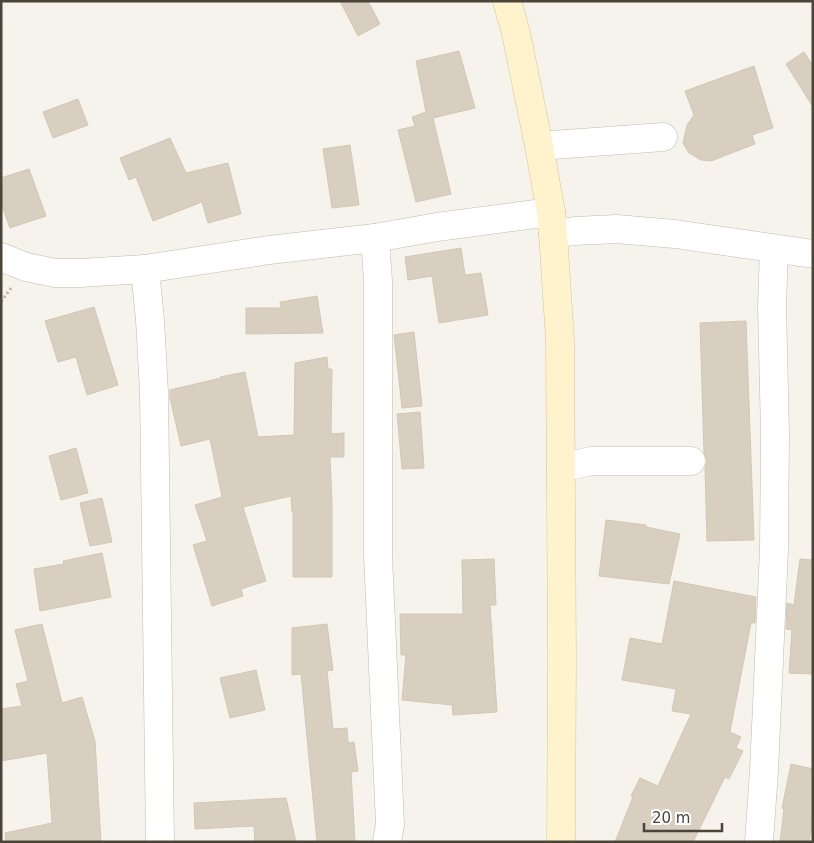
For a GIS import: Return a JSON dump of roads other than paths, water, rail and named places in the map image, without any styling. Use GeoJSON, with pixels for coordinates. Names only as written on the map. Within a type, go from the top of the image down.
{"type":"FeatureCollection","features":[{"type":"Feature","properties":{"kind":"main road"},"geometry":{"type":"LineString","coordinates":[[507,1],[516,33],[539,146],[552,223],[560,340],[561,842]]}},
{"type":"Feature","properties":{"kind":"street"},"geometry":{"type":"LineString","coordinates":[[539,146],[664,137]]}},
{"type":"Feature","properties":{"kind":"street"},"geometry":{"type":"LineString","coordinates":[[1,257],[26,267],[55,273],[145,269],[269,250],[375,238],[437,227],[552,223],[574,231],[616,229],[675,234],[813,254]]}},
{"type":"Feature","properties":{"kind":"street"},"geometry":{"type":"LineString","coordinates":[[375,238],[378,281],[378,555],[390,824],[387,842]]}},
{"type":"Feature","properties":{"kind":"street"},"geometry":{"type":"LineString","coordinates":[[759,842],[766,742],[774,549],[775,434],[772,306],[774,249]]}},
{"type":"Feature","properties":{"kind":"street"},"geometry":{"type":"LineString","coordinates":[[145,269],[154,392],[160,842]]}},
{"type":"Feature","properties":{"kind":"street"},"geometry":{"type":"LineString","coordinates":[[561,468],[591,461],[691,460]]}}]}
